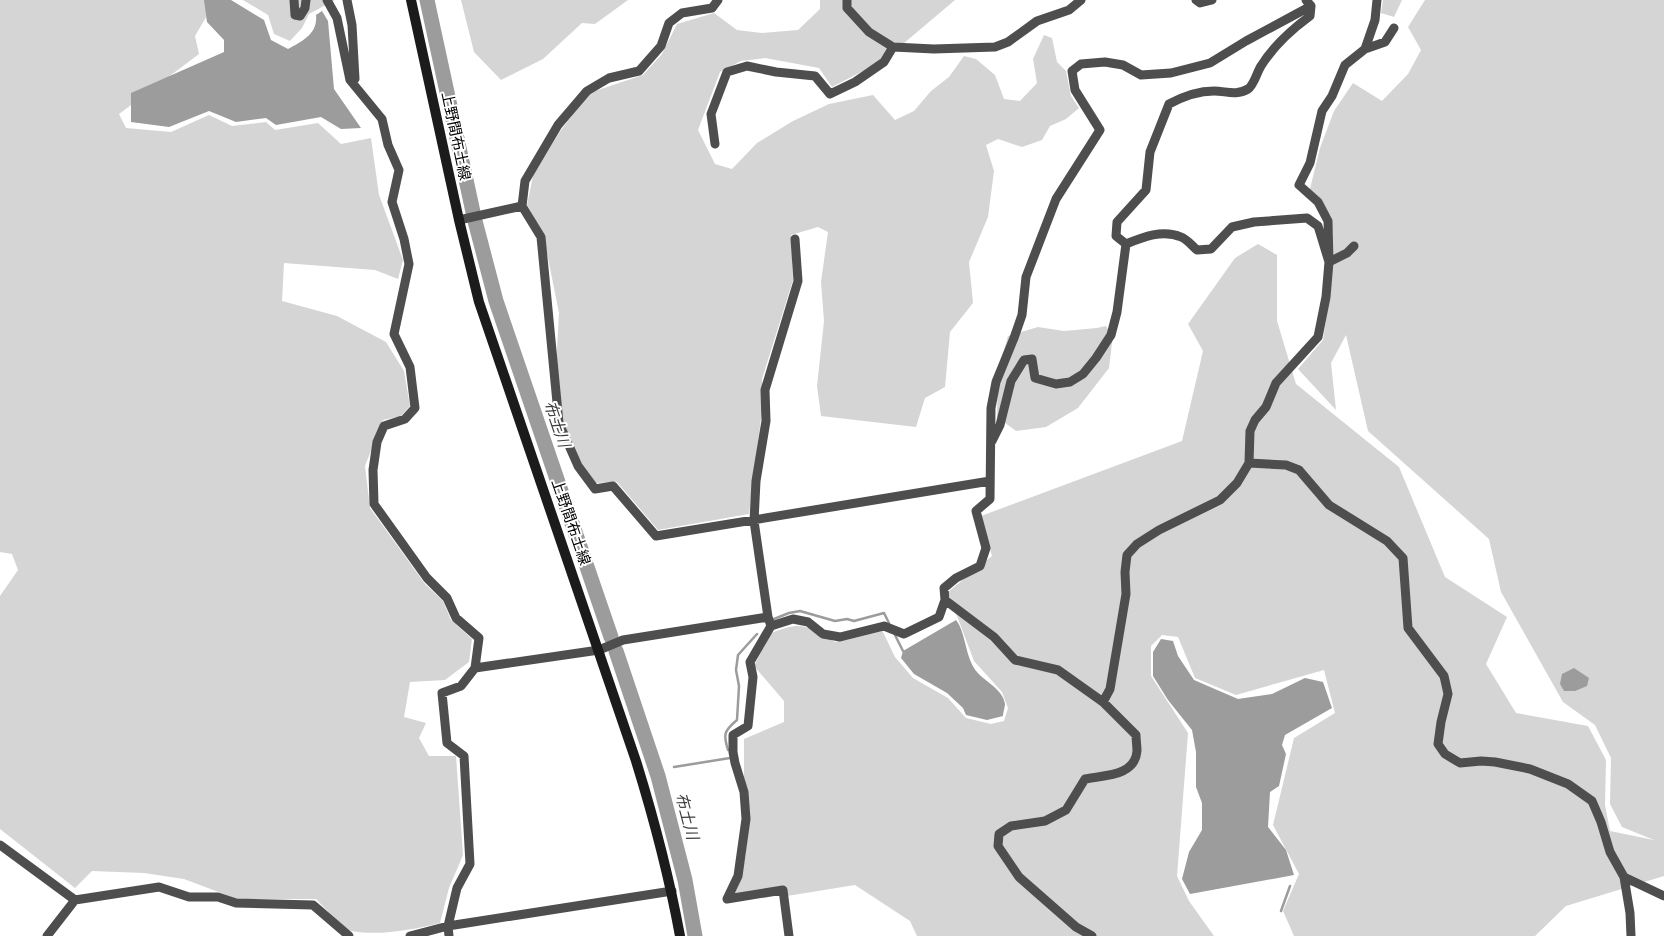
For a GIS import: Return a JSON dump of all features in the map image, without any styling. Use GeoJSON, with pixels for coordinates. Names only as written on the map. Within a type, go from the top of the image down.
{"type":"FeatureCollection","features":[{"type":"Feature","properties":{"kind":"main road","name":"上野間布土線"},"geometry":{"type":"LineString","coordinates":[[411,0],[459,220],[480,302],[636,761],[672,891],[680,936]]}},
{"type":"Feature","properties":{"kind":"street"},"geometry":{"type":"LineString","coordinates":[[294,0],[295,15],[300,16],[306,0]]}},
{"type":"Feature","properties":{"kind":"street"},"geometry":{"type":"LineString","coordinates":[[327,0],[338,18],[350,80],[382,119],[388,145],[399,170],[392,202],[404,239],[409,264],[394,334],[410,367],[415,408],[405,419],[384,426],[377,442],[374,470],[374,504],[428,578],[447,598],[456,618],[479,638],[475,668],[462,686],[442,693],[447,743],[464,756],[470,864],[457,888],[448,926],[449,936]]}},
{"type":"Feature","properties":{"kind":"street"},"geometry":{"type":"LineString","coordinates":[[347,0],[352,25],[354,76],[360,90]]}},
{"type":"Feature","properties":{"kind":"street"},"geometry":{"type":"LineString","coordinates":[[718,0],[712,8],[682,12],[669,23],[661,46],[638,71],[609,78],[588,91],[558,125],[526,181],[522,206],[540,237],[559,424],[578,466],[595,489],[613,486],[656,536],[990,481]]}},
{"type":"Feature","properties":{"kind":"street"},"geometry":{"type":"LineString","coordinates":[[847,0],[847,8],[869,32],[893,47],[934,49],[995,47],[1008,42],[1037,21],[1069,10],[1081,0]]}},
{"type":"Feature","properties":{"kind":"street"},"geometry":{"type":"LineString","coordinates":[[1196,0],[1200,3],[1212,0]]}},
{"type":"Feature","properties":{"kind":"street"},"geometry":{"type":"LineString","coordinates":[[1365,49],[1375,20],[1377,0]]}},
{"type":"Feature","properties":{"kind":"street"},"geometry":{"type":"LineString","coordinates":[[475,668],[599,650],[623,640],[769,621],[793,619],[808,622],[823,634],[840,638],[884,626],[904,634],[938,617],[945,600],[944,588],[956,578],[980,566],[986,548],[976,511],[990,499],[991,408],[996,382],[1022,315],[1026,277],[1056,200],[1100,130],[1075,90],[1072,71],[1081,64],[1105,62],[1123,65],[1141,75],[1171,73],[1210,63],[1309,3],[1310,16],[1278,43],[1261,66],[1249,88],[1236,94],[1213,90],[1181,97],[1169,104],[1150,152],[1146,190],[1117,222],[1116,236],[1126,244]]}},
{"type":"Feature","properties":{"kind":"street"},"geometry":{"type":"LineString","coordinates":[[1104,702],[1110,689],[1126,594],[1125,572],[1127,555],[1137,544],[1160,530],[1220,500],[1237,483],[1248,463],[1250,431],[1255,420],[1266,407],[1276,383],[1318,337],[1326,297],[1329,262],[1328,221],[1318,202],[1299,185],[1310,163],[1322,111],[1332,96],[1345,65],[1365,49],[1385,42],[1394,28]]}},
{"type":"Feature","properties":{"kind":"street"},"geometry":{"type":"LineString","coordinates":[[715,144],[712,114],[728,72],[747,66],[776,72],[814,76],[830,94],[855,82],[884,62],[893,47]]}},
{"type":"Feature","properties":{"kind":"street"},"geometry":{"type":"LineString","coordinates":[[459,220],[522,206]]}},
{"type":"Feature","properties":{"kind":"street"},"geometry":{"type":"LineString","coordinates":[[1126,244],[1146,236],[1166,234],[1182,237],[1197,250],[1211,249],[1232,227],[1254,222],[1307,218],[1318,226],[1329,262]]}},
{"type":"Feature","properties":{"kind":"street"},"geometry":{"type":"LineString","coordinates":[[789,936],[783,890],[726,899],[738,876],[746,819],[744,792],[733,752],[733,735],[748,726],[753,678],[750,662],[769,621],[754,520],[756,481],[766,421],[765,390],[798,281],[795,239]]}},
{"type":"Feature","properties":{"kind":"street"},"geometry":{"type":"LineString","coordinates":[[990,444],[1000,425],[1011,381],[1024,360],[1032,358],[1035,378],[1056,384],[1070,382],[1082,374],[1096,358],[1111,335],[1117,312],[1126,244]]}},
{"type":"Feature","properties":{"kind":"street"},"geometry":{"type":"LineString","coordinates":[[1329,262],[1347,253],[1354,246]]}},
{"type":"Feature","properties":{"kind":"street"},"geometry":{"type":"LineString","coordinates":[[1248,463],[1286,465],[1298,470],[1329,505],[1387,541],[1403,558],[1408,628],[1444,676],[1448,694],[1438,744],[1445,754],[1460,763],[1495,762],[1530,769],[1568,784],[1592,802],[1601,822],[1610,852],[1624,878],[1630,912],[1630,936]]}},
{"type":"Feature","properties":{"kind":"street"},"geometry":{"type":"LineString","coordinates":[[945,600],[994,637],[1015,660],[1058,670],[1104,702],[1136,735],[1137,752],[1133,764],[1124,771],[1086,779],[1066,810],[1045,821],[1011,826],[999,834],[998,846],[1019,877],[1076,927],[1092,936]]}},
{"type":"Feature","properties":{"kind":"street"},"geometry":{"type":"LineString","coordinates":[[0,845],[74,900]]}},
{"type":"Feature","properties":{"kind":"street"},"geometry":{"type":"LineString","coordinates":[[1624,878],[1664,896]]}},
{"type":"Feature","properties":{"kind":"street"},"geometry":{"type":"LineString","coordinates":[[47,936],[74,900],[159,887],[189,897],[218,897],[236,904],[313,905],[349,936]]}},
{"type":"Feature","properties":{"kind":"street"},"geometry":{"type":"LineString","coordinates":[[410,936],[448,926],[672,891]]}},
{"type":"Feature","properties":{"kind":"shaded area"},"geometry":{"type":"Polygon","coordinates":[[[0,0],[216,0],[195,36],[199,54],[119,114],[126,128],[171,132],[209,115],[232,126],[266,122],[275,130],[318,123],[341,144],[371,138],[379,195],[403,260],[398,279],[375,270],[284,263],[282,301],[337,316],[386,342],[404,371],[410,406],[401,416],[383,420],[365,466],[370,508],[425,584],[443,601],[451,620],[472,639],[469,662],[445,680],[410,682],[404,717],[426,723],[419,738],[429,756],[456,756],[463,855],[449,888],[440,923],[396,931],[373,933],[351,931],[316,899],[237,899],[184,879],[144,873],[92,871],[75,888],[0,829],[0,596],[18,570],[12,554],[0,552],[0,0]]]}},
{"type":"Feature","properties":{"kind":"shaded area"},"geometry":{"type":"Polygon","coordinates":[[[204,0],[231,0],[264,20],[271,40],[288,49],[304,40],[312,32],[316,22],[316,15],[322,11],[328,21],[334,89],[361,128],[341,129],[321,117],[276,125],[266,118],[236,122],[209,111],[169,127],[131,122],[131,93],[224,52],[224,40],[207,22],[204,0]]]}},
{"type":"Feature","properties":{"kind":"shaded area"},"geometry":{"type":"Polygon","coordinates":[[[243,0],[335,0],[309,14],[302,28],[290,41],[274,34],[268,15],[243,0]]]}},
{"type":"Feature","properties":{"kind":"shaded area"},"geometry":{"type":"Polygon","coordinates":[[[461,0],[628,0],[595,24],[582,23],[543,59],[501,80],[474,52],[461,0]]]}},
{"type":"Feature","properties":{"kind":"shaded area"},"geometry":{"type":"Polygon","coordinates":[[[820,0],[955,0],[884,60],[832,87],[819,68],[765,58],[741,61],[720,72],[698,130],[715,164],[732,169],[757,143],[793,121],[829,104],[873,95],[895,120],[914,111],[931,91],[949,77],[964,56],[976,59],[995,75],[1004,99],[1020,101],[1037,83],[1033,59],[1044,35],[1052,38],[1057,62],[1066,71],[1071,96],[1079,108],[1066,119],[1050,126],[1042,140],[1022,147],[998,139],[986,145],[994,171],[988,217],[969,262],[973,303],[950,332],[945,387],[925,398],[916,427],[821,416],[817,386],[824,321],[821,282],[828,232],[818,227],[791,235],[793,280],[762,379],[762,410],[749,514],[658,530],[617,482],[596,483],[581,465],[562,421],[556,366],[559,313],[543,233],[527,205],[533,176],[559,133],[589,93],[643,75],[662,54],[677,24],[714,13],[737,30],[762,33],[798,30],[820,9],[820,0]]]}},
{"type":"Feature","properties":{"kind":"shaded area"},"geometry":{"type":"Polygon","coordinates":[[[1383,0],[1402,0],[1394,17],[1381,13],[1383,0]]]}},
{"type":"Feature","properties":{"kind":"shaded area"},"geometry":{"type":"Polygon","coordinates":[[[1425,0],[1664,0],[1664,876],[1566,906],[1535,936],[1294,936],[1283,911],[1299,874],[1273,825],[1294,738],[1335,713],[1324,670],[1236,695],[1195,678],[1178,637],[1162,635],[1151,646],[1151,676],[1188,733],[1177,876],[1189,901],[1214,936],[917,936],[910,921],[855,885],[787,896],[785,887],[734,895],[745,859],[750,815],[744,779],[744,739],[784,722],[784,701],[754,666],[771,633],[798,626],[817,632],[835,642],[882,630],[895,657],[913,678],[948,698],[966,718],[991,724],[1004,721],[1008,708],[1002,692],[974,661],[948,592],[992,556],[981,516],[1182,441],[1203,351],[1188,324],[1235,258],[1258,244],[1277,255],[1277,321],[1296,384],[1399,467],[1445,577],[1507,617],[1486,664],[1516,713],[1588,726],[1606,760],[1605,805],[1610,831],[1654,840],[1622,827],[1610,804],[1611,758],[1595,725],[1563,702],[1501,592],[1489,539],[1368,431],[1346,335],[1331,363],[1336,410],[1298,369],[1323,340],[1332,277],[1333,232],[1309,193],[1320,148],[1334,111],[1353,83],[1382,101],[1408,74],[1421,50],[1408,27],[1425,0]]]}},
{"type":"Feature","properties":{"kind":"shaded area"},"geometry":{"type":"Polygon","coordinates":[[[1106,326],[1112,343],[1109,368],[1078,408],[1046,427],[1016,431],[997,417],[998,371],[1008,336],[1038,327],[1064,331],[1106,326]]]}},
{"type":"Feature","properties":{"kind":"shaded area"},"geometry":{"type":"Polygon","coordinates":[[[956,620],[974,668],[1003,698],[1005,704],[1003,716],[987,720],[966,715],[963,708],[947,693],[914,674],[901,658],[903,651],[956,620]]]}},
{"type":"Feature","properties":{"kind":"shaded area"},"geometry":{"type":"Polygon","coordinates":[[[1161,639],[1173,641],[1178,656],[1194,680],[1238,699],[1272,694],[1305,678],[1323,682],[1332,708],[1285,735],[1282,745],[1286,754],[1279,786],[1270,792],[1268,827],[1286,850],[1294,875],[1190,894],[1182,879],[1189,852],[1202,830],[1202,803],[1196,787],[1196,752],[1192,730],[1168,700],[1153,676],[1153,652],[1161,639]]]}},
{"type":"Feature","properties":{"kind":"shaded area"},"geometry":{"type":"Polygon","coordinates":[[[1574,668],[1589,678],[1587,686],[1575,691],[1564,691],[1560,684],[1562,674],[1574,668]]]}},
{"type":"Feature","properties":{"kind":"waterway","name":"布土川"},"geometry":{"type":"LineString","coordinates":[[427,0],[473,212]]}},
{"type":"Feature","properties":{"kind":"waterway","name":"布土川"},"geometry":{"type":"LineString","coordinates":[[475,221],[496,301],[611,637]]}},
{"type":"Feature","properties":{"kind":"waterway"},"geometry":{"type":"LineString","coordinates":[[774,619],[800,611],[835,621],[847,619],[854,621],[884,613],[889,623]]}},
{"type":"Feature","properties":{"kind":"waterway"},"geometry":{"type":"LineString","coordinates":[[728,750],[725,736],[729,727],[737,720],[739,686],[736,670],[738,655],[757,634]]}},
{"type":"Feature","properties":{"kind":"waterway"},"geometry":{"type":"LineString","coordinates":[[895,635],[903,651]]}},
{"type":"Feature","properties":{"kind":"waterway","name":"布土川"},"geometry":{"type":"LineString","coordinates":[[616,651],[658,776],[685,880],[695,936]]}},
{"type":"Feature","properties":{"kind":"waterway"},"geometry":{"type":"LineString","coordinates":[[674,767],[730,758]]}},
{"type":"Feature","properties":{"kind":"waterway"},"geometry":{"type":"LineString","coordinates":[[1281,911],[1290,886]]}}]}
